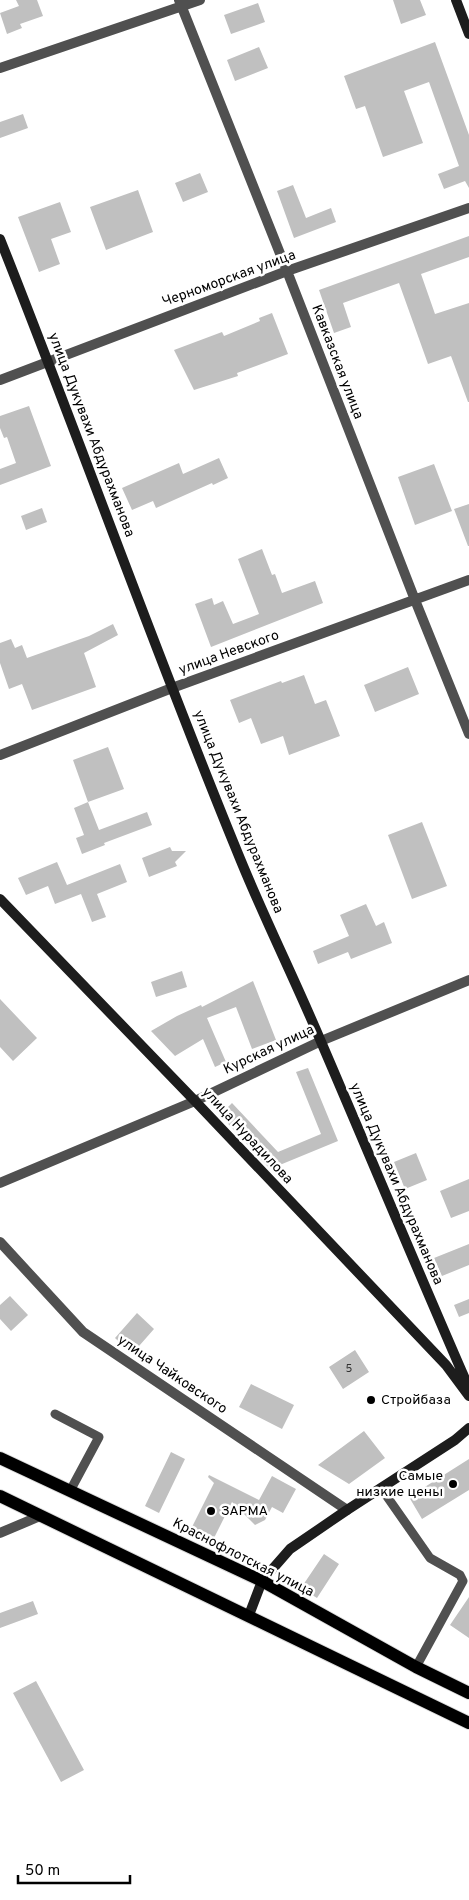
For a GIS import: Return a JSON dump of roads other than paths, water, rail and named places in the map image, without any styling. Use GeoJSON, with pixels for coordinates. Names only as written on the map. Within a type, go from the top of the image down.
{"type":"FeatureCollection","features":[{"type":"Feature","properties":{"kind":"main road","name":"Краснофлотская улица"},"geometry":{"type":"LineString","coordinates":[[0,1458],[262,1581],[416,1668],[469,1693]]}},
{"type":"Feature","properties":{"kind":"main road"},"geometry":{"type":"LineString","coordinates":[[0,1496],[469,1723]]}},
{"type":"Feature","properties":{"kind":"street"},"geometry":{"type":"LineString","coordinates":[[0,68],[181,3],[200,0]]}},
{"type":"Feature","properties":{"kind":"street"},"geometry":{"type":"LineString","coordinates":[[456,0],[469,34]]}},
{"type":"Feature","properties":{"kind":"street","name":"Кавказская улица"},"geometry":{"type":"LineString","coordinates":[[181,3],[414,600],[469,734]]}},
{"type":"Feature","properties":{"kind":"street","name":"Черноморская улица"},"geometry":{"type":"LineString","coordinates":[[0,380],[287,271],[469,208]]}},
{"type":"Feature","properties":{"kind":"street","name":"улица Дукувахи Абдурахманова"},"geometry":{"type":"LineString","coordinates":[[0,239],[49,361],[172,688],[242,863],[321,1041],[419,1275],[469,1388]]}},
{"type":"Feature","properties":{"kind":"street","name":"улица Невского"},"geometry":{"type":"LineString","coordinates":[[0,755],[172,688],[469,580]]}},
{"type":"Feature","properties":{"kind":"street","name":"улица Нурадилова"},"geometry":{"type":"LineString","coordinates":[[0,899],[195,1101],[446,1366],[469,1396]]}},
{"type":"Feature","properties":{"kind":"street","name":"Курская улица"},"geometry":{"type":"LineString","coordinates":[[0,1183],[195,1101],[321,1041],[469,980]]}},
{"type":"Feature","properties":{"kind":"street","name":"улица Чайковского"},"geometry":{"type":"LineString","coordinates":[[0,1242],[83,1332],[347,1510]]}},
{"type":"Feature","properties":{"kind":"street"},"geometry":{"type":"LineString","coordinates":[[249,1615],[262,1581],[290,1549],[455,1440],[469,1428]]}},
{"type":"Feature","properties":{"kind":"street"},"geometry":{"type":"LineString","coordinates":[[0,1533],[40,1516]]}},
{"type":"Feature","properties":{"kind":"lane"},"geometry":{"type":"LineString","coordinates":[[55,1414],[99,1437],[70,1491]]}},
{"type":"Feature","properties":{"kind":"lane"},"geometry":{"type":"LineString","coordinates":[[381,1488],[430,1558],[460,1575],[463,1581],[416,1668]]}},
{"type":"Feature","properties":{"kind":"place","name":"Стройбаза"},"geometry":{"type":"Point","coordinates":[371,1400]}},
{"type":"Feature","properties":{"kind":"place","name":"Самые низкие цены"},"geometry":{"type":"Point","coordinates":[453,1484]}},
{"type":"Feature","properties":{"kind":"place","name":"ЗАРМА"},"geometry":{"type":"Point","coordinates":[211,1511]}}]}
